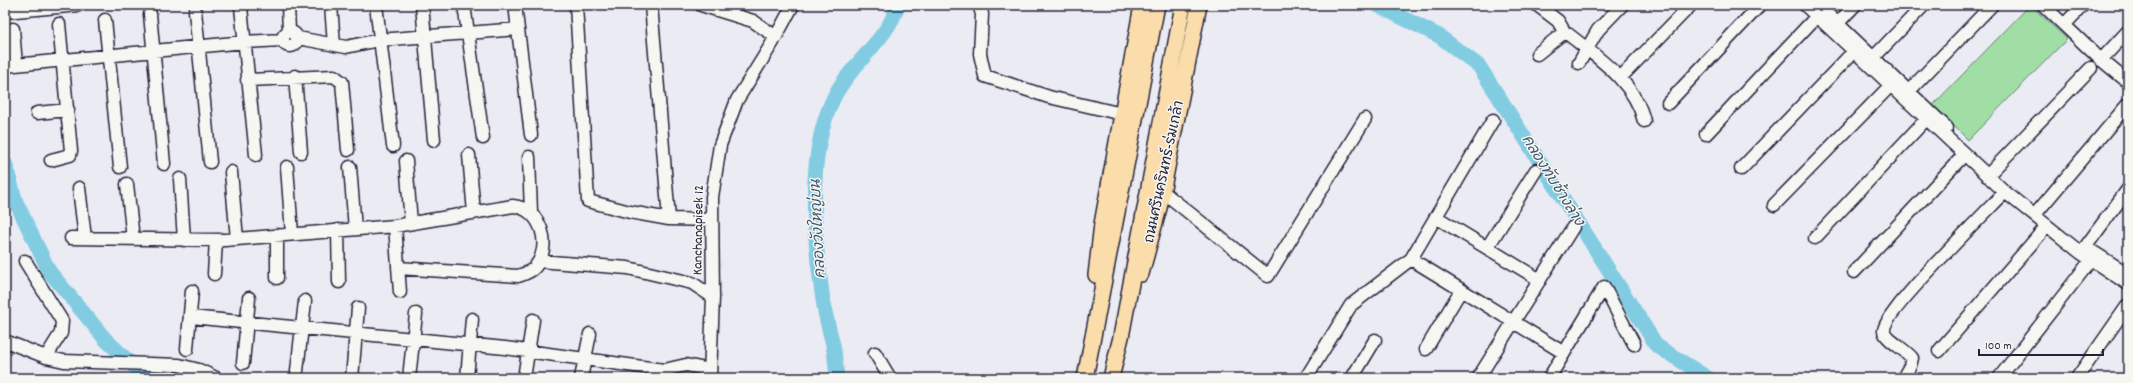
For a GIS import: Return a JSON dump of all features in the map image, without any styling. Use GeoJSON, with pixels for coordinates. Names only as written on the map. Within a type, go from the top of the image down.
{"type":"FeatureCollection","features":[{"type":"Feature","properties":{"kind":"main road"},"geometry":{"type":"LineString","coordinates":[[1085,378],[1157,5]]}},
{"type":"Feature","properties":{"kind":"main road","name":"ถนนศรีนครินทร์-ร่มเกล้า"},"geometry":{"type":"LineString","coordinates":[[1111,378],[1121,337],[1183,5]]}},
{"type":"Feature","properties":{"kind":"main road","name":"ถนนศรีนครินทร์-ร่มเกล้า"},"geometry":{"type":"LineString","coordinates":[[1121,337],[1146,258],[1162,191],[1199,5]]}},
{"type":"Feature","properties":{"kind":"main road"},"geometry":{"type":"LineString","coordinates":[[1092,339],[1094,296],[1102,224],[1122,114],[1138,8]]}},
{"type":"Feature","properties":{"kind":"street"},"geometry":{"type":"LineString","coordinates":[[5,12],[79,5]]}},
{"type":"Feature","properties":{"kind":"street"},"geometry":{"type":"LineString","coordinates":[[288,5],[290,37]]}},
{"type":"Feature","properties":{"kind":"street"},"geometry":{"type":"LineString","coordinates":[[331,5],[334,45]]}},
{"type":"Feature","properties":{"kind":"street"},"geometry":{"type":"LineString","coordinates":[[376,5],[379,40],[393,146]]}},
{"type":"Feature","properties":{"kind":"street"},"geometry":{"type":"LineString","coordinates":[[422,5],[434,140]]}},
{"type":"Feature","properties":{"kind":"street"},"geometry":{"type":"LineString","coordinates":[[464,5],[483,138]]}},
{"type":"Feature","properties":{"kind":"street"},"geometry":{"type":"LineString","coordinates":[[515,5],[531,135]]}},
{"type":"Feature","properties":{"kind":"street"},"geometry":{"type":"LineString","coordinates":[[576,5],[588,201],[669,219],[712,220]]}},
{"type":"Feature","properties":{"kind":"street"},"geometry":{"type":"LineString","coordinates":[[651,5],[669,219]]}},
{"type":"Feature","properties":{"kind":"street"},"geometry":{"type":"LineString","coordinates":[[701,5],[753,21],[776,37]]}},
{"type":"Feature","properties":{"kind":"street","name":"Kanchanapisek 12"},"geometry":{"type":"LineString","coordinates":[[710,374],[713,297],[712,197],[720,145],[737,100],[776,37],[793,5]]}},
{"type":"Feature","properties":{"kind":"street"},"geometry":{"type":"LineString","coordinates":[[979,5],[982,14],[980,54],[985,76],[1048,97],[1122,114]]}},
{"type":"Feature","properties":{"kind":"street"},"geometry":{"type":"LineString","coordinates":[[1537,5],[1558,21],[1565,33],[1586,48],[1620,78],[1636,98],[1641,108],[1644,122]]}},
{"type":"Feature","properties":{"kind":"street"},"geometry":{"type":"LineString","coordinates":[[1579,63],[1586,48],[1598,30],[1622,5]]}},
{"type":"Feature","properties":{"kind":"street"},"geometry":{"type":"LineString","coordinates":[[1620,78],[1691,5]]}},
{"type":"Feature","properties":{"kind":"street"},"geometry":{"type":"LineString","coordinates":[[1668,103],[1760,5]]}},
{"type":"Feature","properties":{"kind":"street"},"geometry":{"type":"LineString","coordinates":[[1806,5],[1838,23],[1890,86],[1929,116],[1990,173],[2005,192],[2046,227],[2086,253],[2128,284]]}},
{"type":"Feature","properties":{"kind":"street"},"geometry":{"type":"LineString","coordinates":[[1838,23],[1855,5]]}},
{"type":"Feature","properties":{"kind":"street"},"geometry":{"type":"LineString","coordinates":[[1874,57],[1924,5]]}},
{"type":"Feature","properties":{"kind":"street"},"geometry":{"type":"LineString","coordinates":[[1908,92],[1992,5]]}},
{"type":"Feature","properties":{"kind":"street"},"geometry":{"type":"LineString","coordinates":[[2043,5],[2101,60],[2128,82]]}},
{"type":"Feature","properties":{"kind":"street"},"geometry":{"type":"LineString","coordinates":[[2064,25],[2082,5]]}},
{"type":"Feature","properties":{"kind":"street"},"geometry":{"type":"LineString","coordinates":[[241,7],[256,155]]}},
{"type":"Feature","properties":{"kind":"street"},"geometry":{"type":"LineString","coordinates":[[195,11],[210,162]]}},
{"type":"Feature","properties":{"kind":"street"},"geometry":{"type":"LineString","coordinates":[[1818,11],[1857,47],[1874,57],[1908,92],[1964,155],[1990,173],[2038,211],[2086,253],[2128,274]]}},
{"type":"Feature","properties":{"kind":"street"},"geometry":{"type":"LineString","coordinates":[[1706,134],[1818,11]]}},
{"type":"Feature","properties":{"kind":"street"},"geometry":{"type":"LineString","coordinates":[[150,14],[164,164]]}},
{"type":"Feature","properties":{"kind":"street"},"geometry":{"type":"LineString","coordinates":[[105,20],[120,167]]}},
{"type":"Feature","properties":{"kind":"street"},"geometry":{"type":"LineString","coordinates":[[51,160],[67,157],[71,153],[59,24]]}},
{"type":"Feature","properties":{"kind":"street"},"geometry":{"type":"LineString","coordinates":[[13,29],[9,66],[290,37],[346,46],[379,40],[517,29]]}},
{"type":"Feature","properties":{"kind":"street"},"geometry":{"type":"LineString","coordinates":[[2101,60],[2128,31]]}},
{"type":"Feature","properties":{"kind":"street"},"geometry":{"type":"LineString","coordinates":[[1537,54],[1565,33]]}},
{"type":"Feature","properties":{"kind":"street"},"geometry":{"type":"LineString","coordinates":[[1741,169],[1857,47]]}},
{"type":"Feature","properties":{"kind":"street"},"geometry":{"type":"LineString","coordinates":[[1990,173],[2091,68]]}},
{"type":"Feature","properties":{"kind":"street"},"geometry":{"type":"LineString","coordinates":[[248,80],[295,76],[334,76],[342,82],[348,150]]}},
{"type":"Feature","properties":{"kind":"street"},"geometry":{"type":"LineString","coordinates":[[295,76],[301,152]]}},
{"type":"Feature","properties":{"kind":"street"},"geometry":{"type":"LineString","coordinates":[[1774,206],[1890,86]]}},
{"type":"Feature","properties":{"kind":"street"},"geometry":{"type":"LineString","coordinates":[[2038,211],[2128,104]]}},
{"type":"Feature","properties":{"kind":"street"},"geometry":{"type":"LineString","coordinates":[[36,113],[68,110]]}},
{"type":"Feature","properties":{"kind":"street"},"geometry":{"type":"LineString","coordinates":[[1815,238],[1929,116]]}},
{"type":"Feature","properties":{"kind":"street"},"geometry":{"type":"LineString","coordinates":[[1162,191],[1268,276],[1365,119]]}},
{"type":"Feature","properties":{"kind":"street"},"geometry":{"type":"LineString","coordinates":[[1306,378],[1351,305],[1411,259],[1493,120]]}},
{"type":"Feature","properties":{"kind":"street"},"geometry":{"type":"LineString","coordinates":[[469,155],[474,213]]}},
{"type":"Feature","properties":{"kind":"street"},"geometry":{"type":"LineString","coordinates":[[1854,272],[1964,155]]}},
{"type":"Feature","properties":{"kind":"street"},"geometry":{"type":"LineString","coordinates":[[528,157],[531,213]]}},
{"type":"Feature","properties":{"kind":"street"},"geometry":{"type":"LineString","coordinates":[[406,161],[411,224]]}},
{"type":"Feature","properties":{"kind":"street"},"geometry":{"type":"LineString","coordinates":[[287,167],[292,234]]}},
{"type":"Feature","properties":{"kind":"street"},"geometry":{"type":"LineString","coordinates":[[350,167],[355,229]]}},
{"type":"Feature","properties":{"kind":"street"},"geometry":{"type":"LineString","coordinates":[[1488,248],[1536,170]]}},
{"type":"Feature","properties":{"kind":"street"},"geometry":{"type":"LineString","coordinates":[[231,172],[236,239]]}},
{"type":"Feature","properties":{"kind":"street"},"geometry":{"type":"LineString","coordinates":[[180,179],[184,240]]}},
{"type":"Feature","properties":{"kind":"street"},"geometry":{"type":"LineString","coordinates":[[127,184],[133,239]]}},
{"type":"Feature","properties":{"kind":"street"},"geometry":{"type":"LineString","coordinates":[[80,188],[85,238]]}},
{"type":"Feature","properties":{"kind":"street"},"geometry":{"type":"LineString","coordinates":[[1999,378],[2086,253],[2128,189]]}},
{"type":"Feature","properties":{"kind":"street"},"geometry":{"type":"LineString","coordinates":[[1903,378],[1910,366],[1912,358],[1885,335],[1883,329],[1887,320],[1903,299],[2005,192]]}},
{"type":"Feature","properties":{"kind":"street"},"geometry":{"type":"LineString","coordinates":[[71,238],[184,240],[236,239],[395,226],[513,206],[522,207],[531,213],[543,232],[543,247],[539,261],[534,269],[518,276],[398,268]]}},
{"type":"Feature","properties":{"kind":"street"},"geometry":{"type":"LineString","coordinates":[[1436,217],[1540,280]]}},
{"type":"Feature","properties":{"kind":"street"},"geometry":{"type":"LineString","coordinates":[[395,226],[400,292]]}},
{"type":"Feature","properties":{"kind":"street"},"geometry":{"type":"LineString","coordinates":[[1480,375],[1573,227]]}},
{"type":"Feature","properties":{"kind":"street"},"geometry":{"type":"LineString","coordinates":[[1939,351],[2046,227]]}},
{"type":"Feature","properties":{"kind":"street"},"geometry":{"type":"LineString","coordinates":[[338,230],[339,282]]}},
{"type":"Feature","properties":{"kind":"street"},"geometry":{"type":"LineString","coordinates":[[277,235],[277,278]]}},
{"type":"Feature","properties":{"kind":"street"},"geometry":{"type":"LineString","coordinates":[[214,274],[216,240]]}},
{"type":"Feature","properties":{"kind":"street"},"geometry":{"type":"LineString","coordinates":[[1411,259],[1564,353]]}},
{"type":"Feature","properties":{"kind":"street"},"geometry":{"type":"LineString","coordinates":[[25,261],[62,321],[60,333],[46,357]]}},
{"type":"Feature","properties":{"kind":"street"},"geometry":{"type":"LineString","coordinates":[[539,261],[628,268],[692,283],[713,297]]}},
{"type":"Feature","properties":{"kind":"street"},"geometry":{"type":"LineString","coordinates":[[1549,378],[1604,287],[1634,344]]}},
{"type":"Feature","properties":{"kind":"street"},"geometry":{"type":"LineString","coordinates":[[1426,348],[1461,290]]}},
{"type":"Feature","properties":{"kind":"street"},"geometry":{"type":"LineString","coordinates":[[187,348],[191,317],[192,291]]}},
{"type":"Feature","properties":{"kind":"street"},"geometry":{"type":"LineString","coordinates":[[243,363],[249,298]]}},
{"type":"Feature","properties":{"kind":"street"},"geometry":{"type":"LineString","coordinates":[[297,371],[305,301]]}},
{"type":"Feature","properties":{"kind":"street"},"geometry":{"type":"LineString","coordinates":[[2077,378],[2128,306]]}},
{"type":"Feature","properties":{"kind":"street"},"geometry":{"type":"LineString","coordinates":[[352,378],[358,308]]}},
{"type":"Feature","properties":{"kind":"street"},"geometry":{"type":"LineString","coordinates":[[409,378],[416,314]]}},
{"type":"Feature","properties":{"kind":"street"},"geometry":{"type":"LineString","coordinates":[[191,317],[528,351],[585,359],[669,374],[686,365],[710,374]]}},
{"type":"Feature","properties":{"kind":"street"},"geometry":{"type":"LineString","coordinates":[[467,378],[472,319]]}},
{"type":"Feature","properties":{"kind":"street"},"geometry":{"type":"LineString","coordinates":[[524,378],[533,320]]}},
{"type":"Feature","properties":{"kind":"street"},"geometry":{"type":"LineString","coordinates":[[581,378],[590,334]]}},
{"type":"Feature","properties":{"kind":"street"},"geometry":{"type":"LineString","coordinates":[[1352,378],[1375,340]]}},
{"type":"Feature","properties":{"kind":"street"},"geometry":{"type":"LineString","coordinates":[[5,341],[46,357],[64,361],[179,365],[199,370],[216,378]]}},
{"type":"Feature","properties":{"kind":"street"},"geometry":{"type":"LineString","coordinates":[[875,353],[890,378]]}},
{"type":"Feature","properties":{"kind":"green space"},"geometry":{"type":"Polygon","coordinates":[[[2030,5],[2067,39],[1968,140],[1933,105],[2030,5]]]}},
{"type":"Feature","properties":{"kind":"waterway","name":"คลองวังใหญ่บน"},"geometry":{"type":"LineString","coordinates":[[837,378],[835,357],[825,311],[817,255],[814,200],[815,172],[819,146],[825,120],[834,97],[850,73],[886,30],[898,5]]}},
{"type":"Feature","properties":{"kind":"waterway","name":"คลองทับช้างล่าง"},"geometry":{"type":"LineString","coordinates":[[1377,5],[1439,36],[1479,66],[1657,346],[1708,378]]}},
{"type":"Feature","properties":{"kind":"waterway"},"geometry":{"type":"LineString","coordinates":[[5,163],[16,202],[49,271],[106,340],[139,371],[153,378]]}}]}
